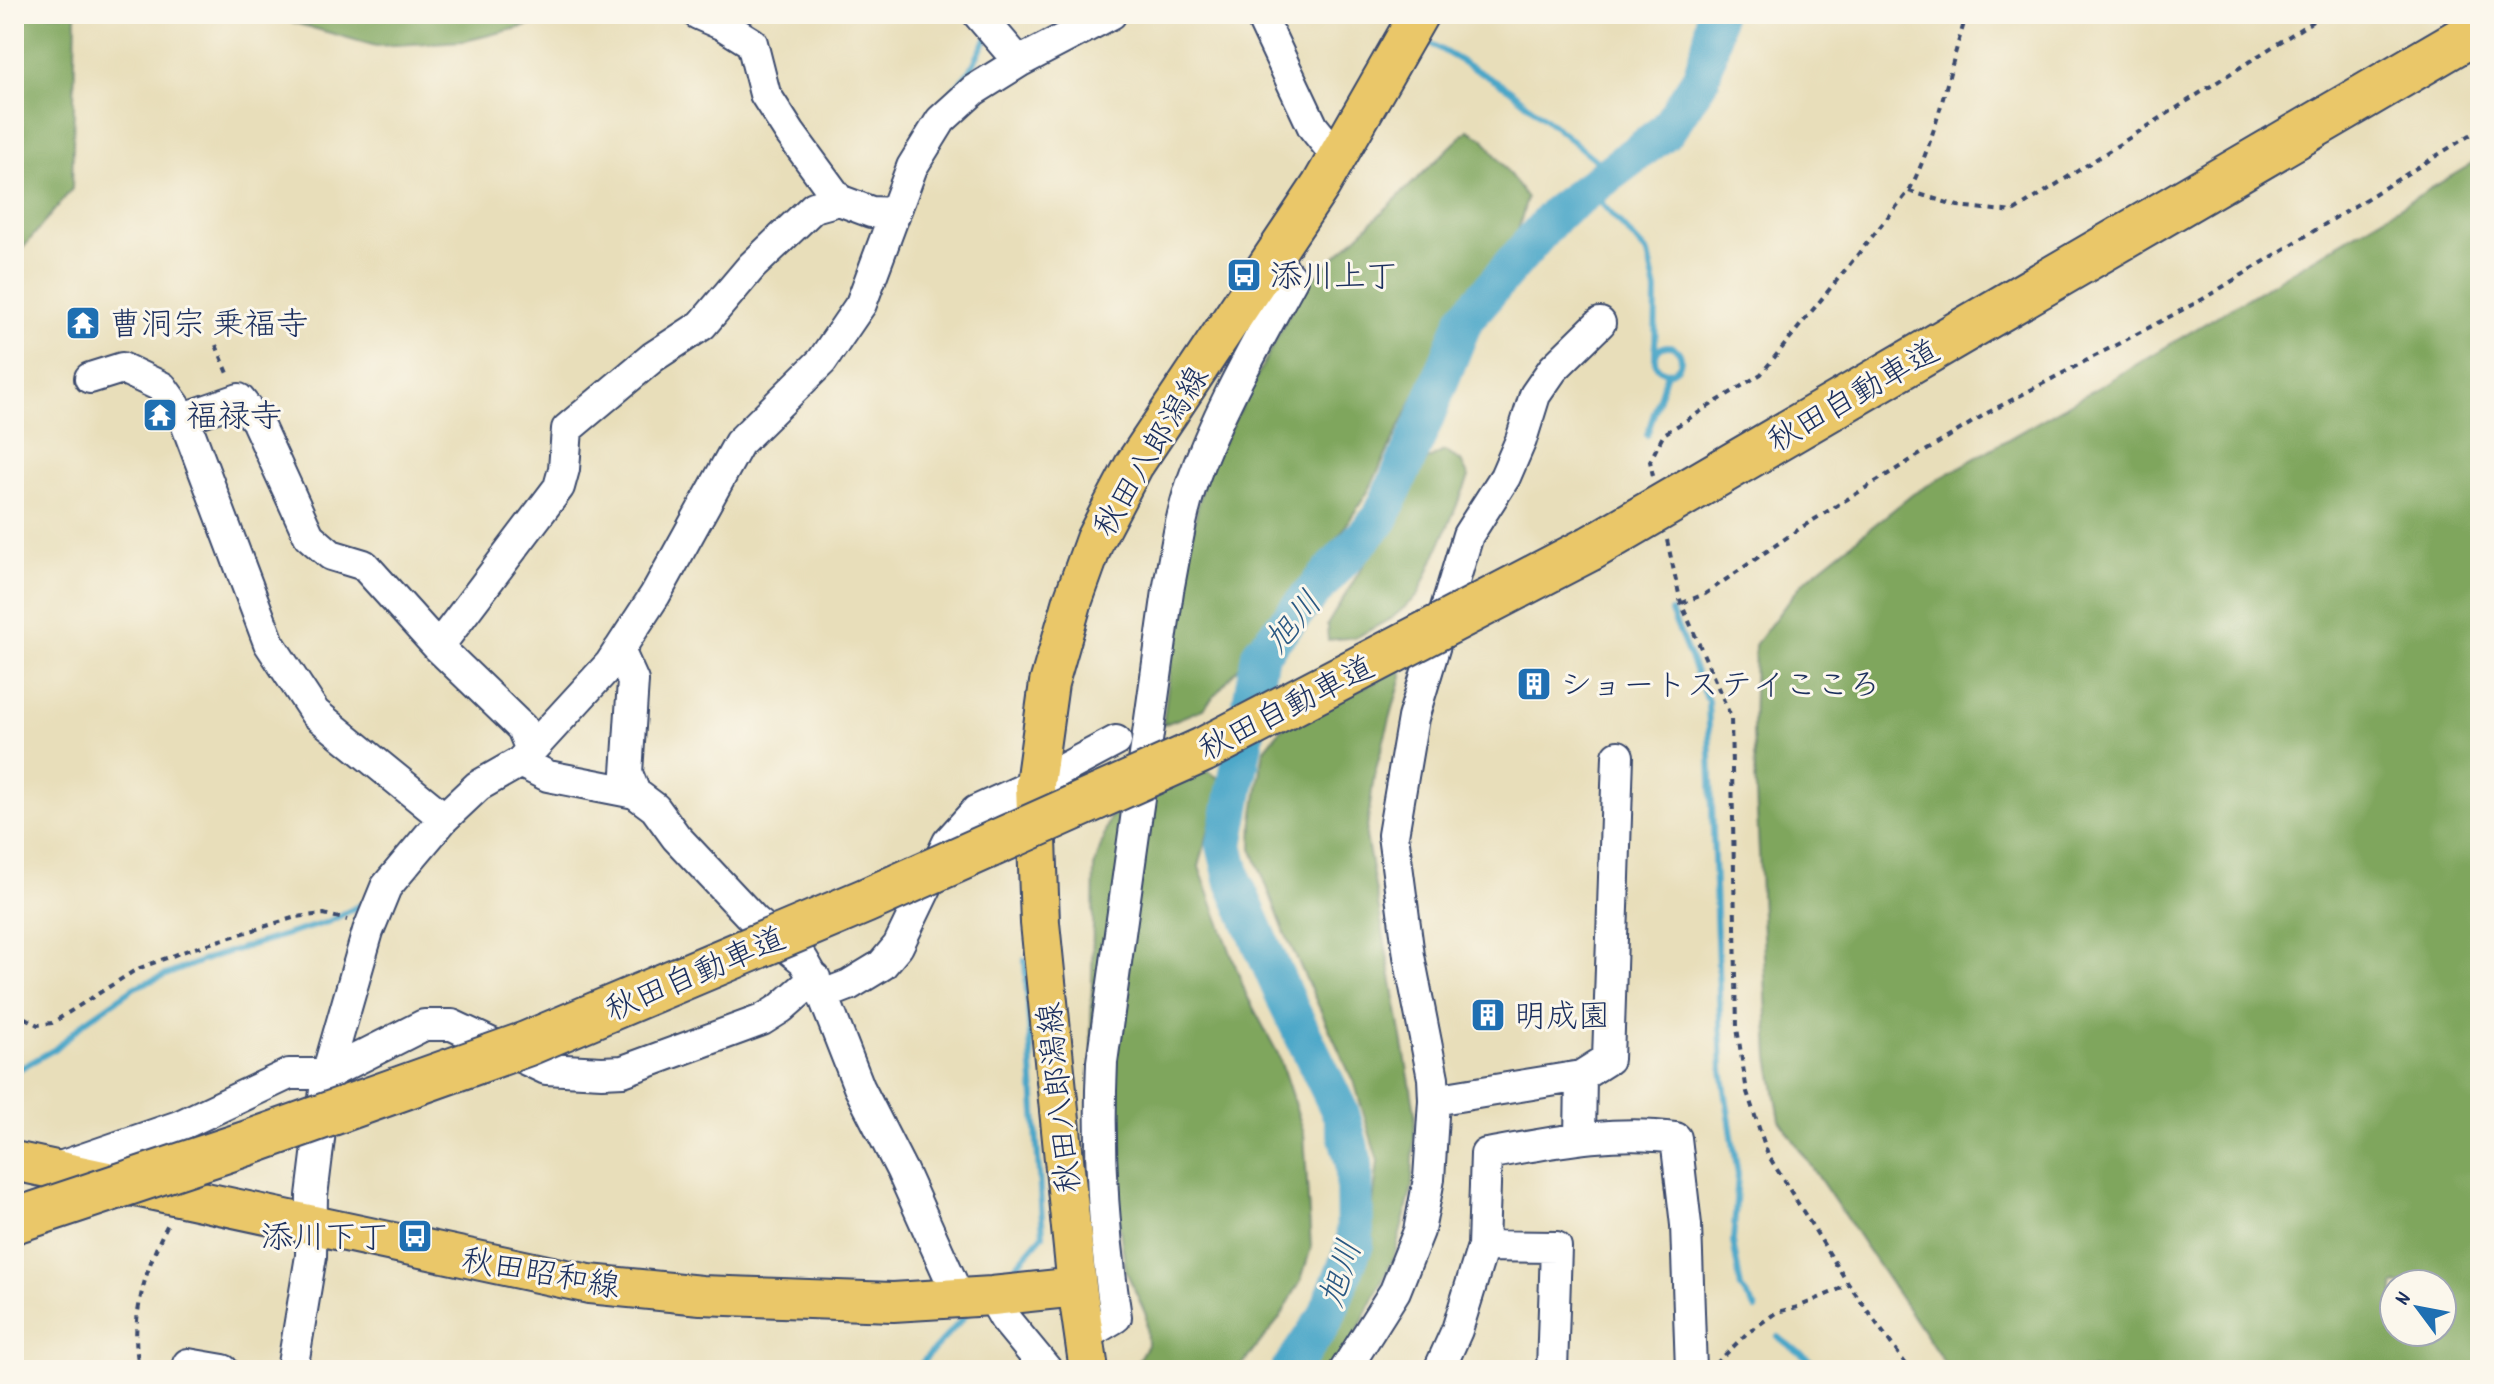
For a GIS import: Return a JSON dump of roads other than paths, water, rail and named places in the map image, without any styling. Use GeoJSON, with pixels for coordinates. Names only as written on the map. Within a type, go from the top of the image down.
{"type":"FeatureCollection","features":[{"type":"Feature","properties":{"kind":"highway","name":"秋田自動車道"},"geometry":{"type":"LineString","coordinates":[[14,1221],[248,1143],[526,1044],[865,901],[1203,750],[1591,548],[2480,29]]}},
{"type":"Feature","properties":{"kind":"main road","name":"秋田八郎潟線"},"geometry":{"type":"LineString","coordinates":[[1087,1353],[1077,1287],[1040,923],[1035,784],[1049,683],[1095,539],[1134,465],[1274,259],[1338,158],[1419,14]]}},
{"type":"Feature","properties":{"kind":"main road","name":"秋田昭和線"},"geometry":{"type":"LineString","coordinates":[[14,1161],[589,1284],[715,1296],[893,1302],[1077,1287]]}},
{"type":"Feature","properties":{"kind":"street"},"geometry":{"type":"LineString","coordinates":[[698,14],[752,43],[765,94],[839,200],[871,212],[887,212]]}},
{"type":"Feature","properties":{"kind":"street"},"geometry":{"type":"LineString","coordinates":[[292,1370],[311,1256],[311,1223],[327,1074],[368,931],[386,887],[441,815],[526,747],[610,664],[655,595],[739,443],[822,361],[861,304],[887,212],[941,120],[974,90],[1019,62],[1111,14]]}},
{"type":"Feature","properties":{"kind":"street"},"geometry":{"type":"LineString","coordinates":[[1260,14],[1313,127],[1338,158]]}},
{"type":"Feature","properties":{"kind":"street"},"geometry":{"type":"LineString","coordinates":[[986,24],[1019,62]]}},
{"type":"Feature","properties":{"kind":"street"},"geometry":{"type":"LineString","coordinates":[[438,647],[559,487],[564,469],[567,429],[653,357],[702,325],[752,266],[814,207],[839,200]]}},
{"type":"Feature","properties":{"kind":"street"},"geometry":{"type":"LineString","coordinates":[[1087,1353],[1116,1317],[1103,1209],[1099,1125],[1102,1062],[1168,591],[1192,483],[1223,411],[1292,279],[1274,259]]}},
{"type":"Feature","properties":{"kind":"street"},"geometry":{"type":"LineString","coordinates":[[1345,1370],[1395,1291],[1419,1231],[1429,1179],[1434,1100],[1425,1028],[1409,956],[1393,835],[1413,718],[1468,535],[1505,477],[1535,395],[1553,369],[1600,323]]}},
{"type":"Feature","properties":{"kind":"street"},"geometry":{"type":"LineString","coordinates":[[90,378],[122,368],[162,387],[184,418],[269,643],[315,713],[441,815]]}},
{"type":"Feature","properties":{"kind":"street"},"geometry":{"type":"LineString","coordinates":[[184,418],[239,399],[256,420],[309,536],[331,555],[364,565],[526,747],[548,776],[635,793],[655,808],[676,837],[755,921],[803,960],[819,987],[859,1087],[902,1171],[976,1297],[1005,1319],[1047,1370]]}},
{"type":"Feature","properties":{"kind":"street"},"geometry":{"type":"LineString","coordinates":[[619,650],[633,681],[627,773],[635,793]]}},
{"type":"Feature","properties":{"kind":"street"},"geometry":{"type":"LineString","coordinates":[[54,1169],[179,1126],[289,1074],[327,1074],[424,1025],[452,1025],[546,1069],[623,1071],[762,1020],[819,987],[849,985],[882,965],[898,946],[948,842],[976,811],[1116,741]]}},
{"type":"Feature","properties":{"kind":"street"},"geometry":{"type":"LineString","coordinates":[[1434,1100],[1581,1076],[1608,1059],[1618,756]]}},
{"type":"Feature","properties":{"kind":"street"},"geometry":{"type":"LineString","coordinates":[[1580,1138],[1581,1076]]}},
{"type":"Feature","properties":{"kind":"street"},"geometry":{"type":"LineString","coordinates":[[1439,1370],[1457,1330],[1483,1246],[1486,1154],[1580,1138],[1650,1134],[1676,1138],[1702,1366]]}},
{"type":"Feature","properties":{"kind":"street"},"geometry":{"type":"LineString","coordinates":[[1483,1246],[1556,1247],[1552,1370]]}},
{"type":"Feature","properties":{"kind":"street"},"geometry":{"type":"LineString","coordinates":[[188,1364],[223,1370]]}},
{"type":"Feature","properties":{"kind":"waterway","name":"旭川"},"geometry":{"type":"LineString","coordinates":[[1290,1370],[1326,1317],[1355,1244],[1354,1163],[1341,1114],[1234,882],[1225,845],[1260,654],[1380,519],[1465,319],[1556,214],[1667,130],[1701,78],[1712,39],[1715,14]]}},
{"type":"Feature","properties":{"kind":"waterway"},"geometry":{"type":"LineString","coordinates":[[954,89],[970,71],[986,39]]}},
{"type":"Feature","properties":{"kind":"waterway"},"geometry":{"type":"LineString","coordinates":[[1428,42],[1509,89],[1610,172]]}},
{"type":"Feature","properties":{"kind":"waterway"},"geometry":{"type":"LineString","coordinates":[[1597,183],[1603,205],[1648,254],[1656,291],[1655,359]]}},
{"type":"Feature","properties":{"kind":"waterway"},"geometry":{"type":"LineString","coordinates":[[1668,346],[1677,350],[1681,359],[1677,368],[1668,372],[1659,368],[1655,359],[1659,350],[1668,346]]}},
{"type":"Feature","properties":{"kind":"waterway"},"geometry":{"type":"LineString","coordinates":[[1647,435],[1667,373]]}},
{"type":"Feature","properties":{"kind":"waterway"},"geometry":{"type":"LineString","coordinates":[[1671,612],[1708,701],[1722,1070],[1738,1175],[1733,1241],[1741,1288],[1756,1309]]}},
{"type":"Feature","properties":{"kind":"waterway"},"geometry":{"type":"LineString","coordinates":[[14,1072],[55,1049],[86,1021],[135,987],[212,957],[328,922],[368,901]]}},
{"type":"Feature","properties":{"kind":"waterway"},"geometry":{"type":"LineString","coordinates":[[1005,1279],[1043,1235],[1025,960]]}},
{"type":"Feature","properties":{"kind":"waterway"},"geometry":{"type":"LineString","coordinates":[[915,1370],[968,1313]]}},
{"type":"Feature","properties":{"kind":"waterway"},"geometry":{"type":"LineString","coordinates":[[1778,1337],[1823,1370]]}},
{"type":"Feature","properties":{"kind":"place","name":"添川上丁"},"geometry":{"type":"Point","coordinates":[1244,275]}},
{"type":"Feature","properties":{"kind":"place","name":"曹洞宗 乗福寺"},"geometry":{"type":"Point","coordinates":[83,323]}},
{"type":"Feature","properties":{"kind":"place","name":"福禄寺"},"geometry":{"type":"Point","coordinates":[160,415]}},
{"type":"Feature","properties":{"kind":"place","name":"ショートステイこころ"},"geometry":{"type":"Point","coordinates":[1534,684]}},
{"type":"Feature","properties":{"kind":"place","name":"明成園"},"geometry":{"type":"Point","coordinates":[1488,1015]}},
{"type":"Feature","properties":{"kind":"place","name":"添川下丁"},"geometry":{"type":"Point","coordinates":[415,1236]}}]}
